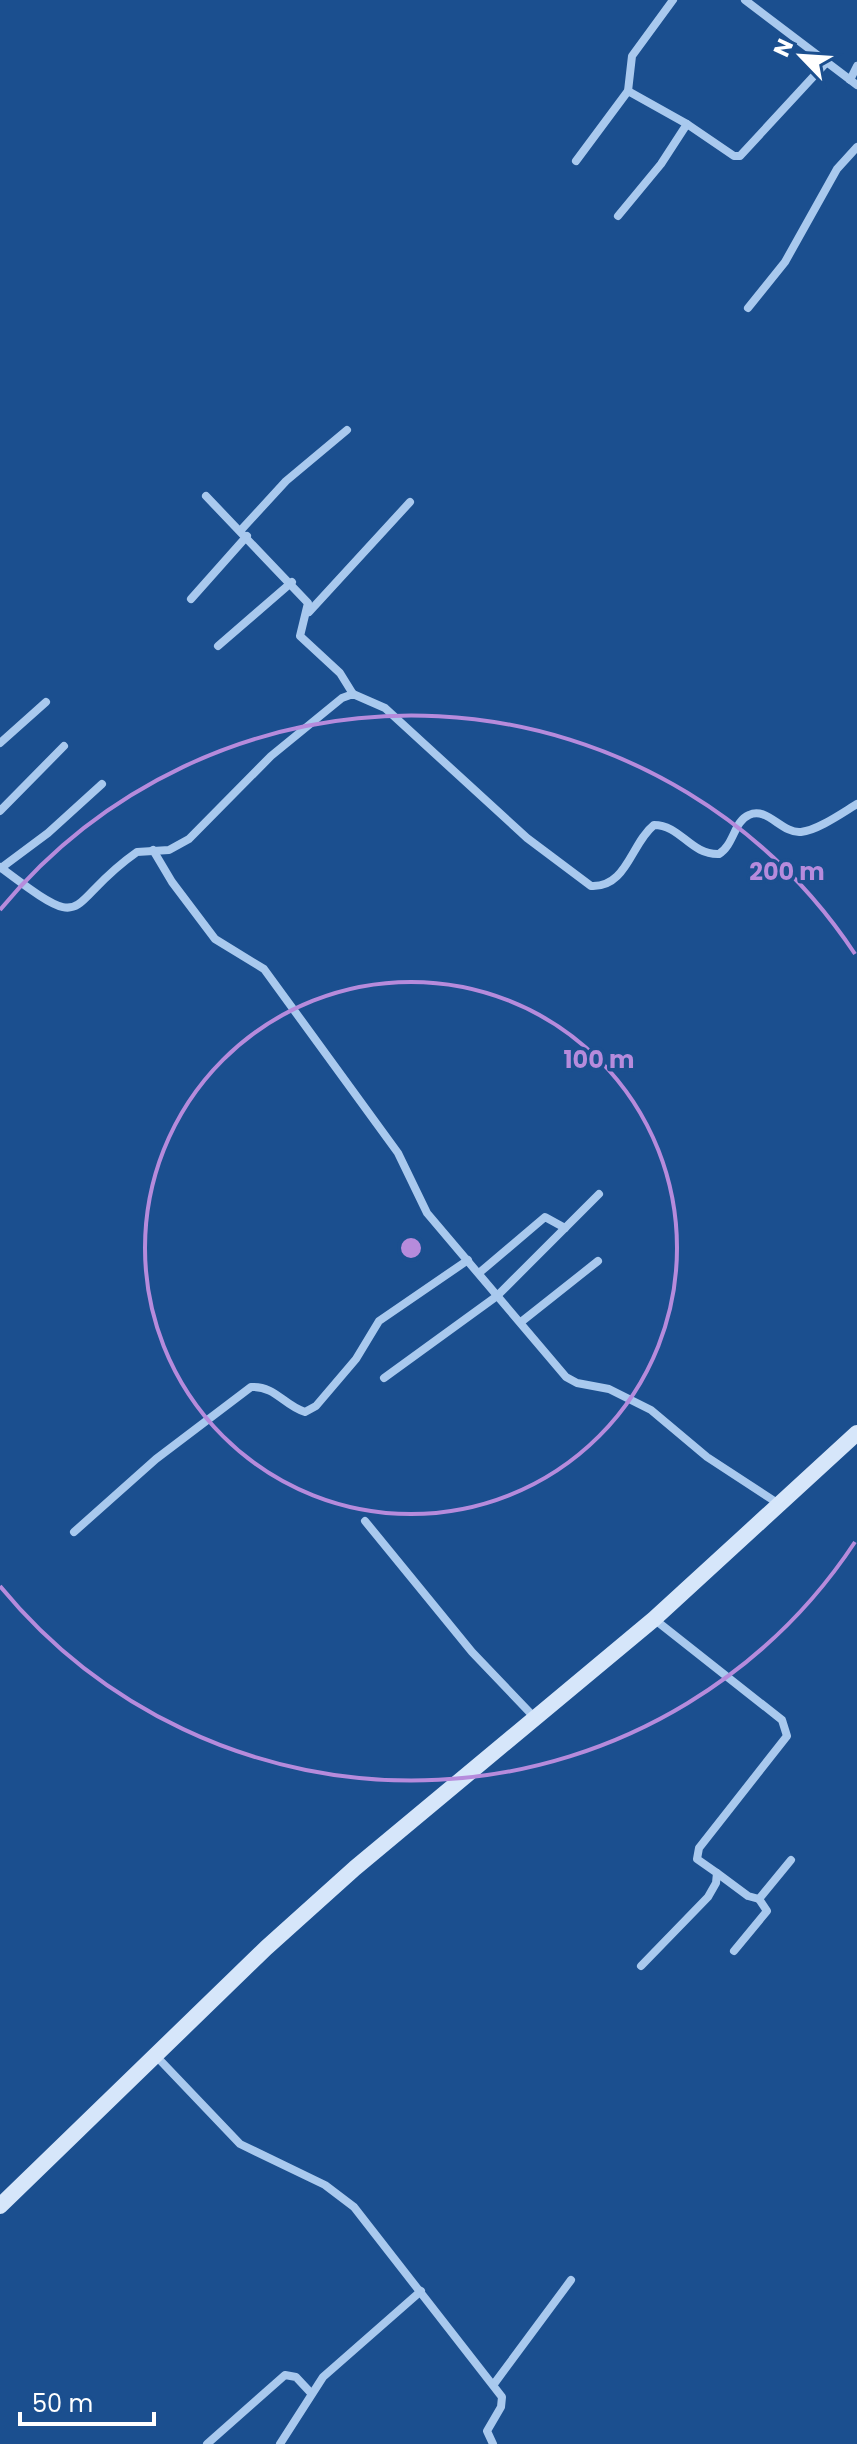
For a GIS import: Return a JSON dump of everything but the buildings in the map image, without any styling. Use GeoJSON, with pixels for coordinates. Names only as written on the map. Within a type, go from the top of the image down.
{"type":"FeatureCollection","features":[{"type":"Feature","properties":{"kind":"main road"},"geometry":{"type":"LineString","coordinates":[[0,2206],[266,1948],[355,1868],[654,1619],[857,1433]]}},
{"type":"Feature","properties":{"kind":"street"},"geometry":{"type":"LineString","coordinates":[[576,161],[628,91],[632,56],[673,0]]}},
{"type":"Feature","properties":{"kind":"street"},"geometry":{"type":"LineString","coordinates":[[745,0],[853,83],[857,66]]}},
{"type":"Feature","properties":{"kind":"street"},"geometry":{"type":"LineString","coordinates":[[628,91],[687,124],[734,156],[740,156],[825,64]]}},
{"type":"Feature","properties":{"kind":"street"},"geometry":{"type":"LineString","coordinates":[[618,216],[661,164],[687,124]]}},
{"type":"Feature","properties":{"kind":"street"},"geometry":{"type":"LineString","coordinates":[[748,308],[785,262],[806,230],[837,169],[857,147]]}},
{"type":"Feature","properties":{"kind":"street"},"geometry":{"type":"LineString","coordinates":[[191,599],[286,481],[347,430]]}},
{"type":"Feature","properties":{"kind":"street"},"geometry":{"type":"LineString","coordinates":[[206,496],[292,582],[308,603],[300,636],[340,673],[353,694]]}},
{"type":"Feature","properties":{"kind":"street"},"geometry":{"type":"LineString","coordinates":[[308,613],[410,502]]}},
{"type":"Feature","properties":{"kind":"street"},"geometry":{"type":"LineString","coordinates":[[218,646],[292,582]]}},
{"type":"Feature","properties":{"kind":"street"},"geometry":{"type":"LineString","coordinates":[[102,784],[48,833],[0,868],[61,910],[80,905],[137,852],[169,850],[189,839],[280,748],[342,698],[353,694],[367,698],[396,717],[517,829],[591,886],[600,886],[619,876],[644,833],[654,825],[672,829],[695,850],[719,854],[733,841],[744,818],[750,814],[758,813],[783,828],[803,832],[857,804]]}},
{"type":"Feature","properties":{"kind":"street"},"geometry":{"type":"LineString","coordinates":[[0,743],[46,702]]}},
{"type":"Feature","properties":{"kind":"street"},"geometry":{"type":"LineString","coordinates":[[0,811],[64,746]]}},
{"type":"Feature","properties":{"kind":"street"},"geometry":{"type":"LineString","coordinates":[[153,850],[172,882],[215,939],[264,969],[398,1153],[427,1213],[571,1381],[609,1389],[651,1410],[707,1457],[779,1504]]}},
{"type":"Feature","properties":{"kind":"street"},"geometry":{"type":"LineString","coordinates":[[384,1378],[497,1296],[599,1194]]}},
{"type":"Feature","properties":{"kind":"street"},"geometry":{"type":"LineString","coordinates":[[479,1273],[545,1217],[565,1228]]}},
{"type":"Feature","properties":{"kind":"street"},"geometry":{"type":"LineString","coordinates":[[74,1532],[156,1459],[251,1387],[265,1386],[276,1391],[293,1408],[305,1412],[316,1406],[356,1359],[379,1321],[468,1260]]}},
{"type":"Feature","properties":{"kind":"street"},"geometry":{"type":"LineString","coordinates":[[521,1322],[598,1261]]}},
{"type":"Feature","properties":{"kind":"street"},"geometry":{"type":"LineString","coordinates":[[365,1521],[472,1652],[536,1719]]}},
{"type":"Feature","properties":{"kind":"street"},"geometry":{"type":"LineString","coordinates":[[654,1619],[782,1720],[786,1729],[787,1736],[780,1749],[699,1848],[697,1859],[748,1896],[759,1899],[767,1911],[734,1951]]}},
{"type":"Feature","properties":{"kind":"street"},"geometry":{"type":"LineString","coordinates":[[759,1899],[791,1860]]}},
{"type":"Feature","properties":{"kind":"street"},"geometry":{"type":"LineString","coordinates":[[641,1966],[708,1897],[716,1883],[717,1873]]}},
{"type":"Feature","properties":{"kind":"street"},"geometry":{"type":"LineString","coordinates":[[157,2057],[240,2144],[311,2177],[354,2207],[502,2397],[501,2407],[487,2431],[493,2444]]}},
{"type":"Feature","properties":{"kind":"street"},"geometry":{"type":"LineString","coordinates":[[494,2384],[571,2280]]}},
{"type":"Feature","properties":{"kind":"street"},"geometry":{"type":"LineString","coordinates":[[280,2444],[310,2392],[421,2291]]}},
{"type":"Feature","properties":{"kind":"street"},"geometry":{"type":"LineString","coordinates":[[207,2444],[285,2375],[296,2377],[310,2392]]}}]}
